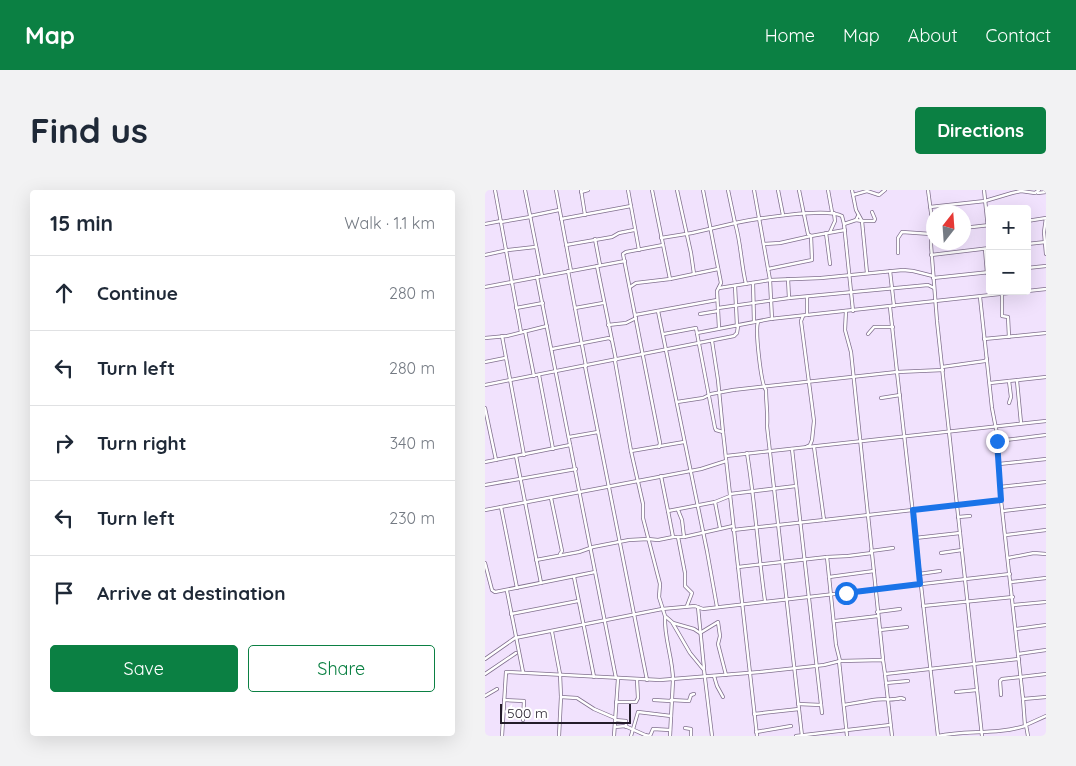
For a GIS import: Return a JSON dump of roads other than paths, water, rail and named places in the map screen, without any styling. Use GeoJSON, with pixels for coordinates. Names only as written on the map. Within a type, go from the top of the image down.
{"type":"FeatureCollection","features":[{"type":"Feature","properties":{"kind":"street"},"geometry":{"type":"LineString","coordinates":[[495,190],[516,308],[534,376]]}},
{"type":"Feature","properties":{"kind":"street"},"geometry":{"type":"LineString","coordinates":[[525,190],[541,276]]}},
{"type":"Feature","properties":{"kind":"street"},"geometry":{"type":"LineString","coordinates":[[556,190],[597,432],[619,543],[624,557],[625,576],[647,680]]}},
{"type":"Feature","properties":{"kind":"street"},"geometry":{"type":"LineString","coordinates":[[585,215],[581,191],[588,190]]}},
{"type":"Feature","properties":{"kind":"street"},"geometry":{"type":"LineString","coordinates":[[628,190],[629,205],[639,250]]}},
{"type":"Feature","properties":{"kind":"street"},"geometry":{"type":"LineString","coordinates":[[652,190],[670,278]]}},
{"type":"Feature","properties":{"kind":"street"},"geometry":{"type":"LineString","coordinates":[[677,190],[691,253],[693,274]]}},
{"type":"Feature","properties":{"kind":"street"},"geometry":{"type":"LineString","coordinates":[[703,190],[721,283],[717,300],[719,329]]}},
{"type":"Feature","properties":{"kind":"street"},"geometry":{"type":"LineString","coordinates":[[728,190],[738,232],[739,253],[746,284]]}},
{"type":"Feature","properties":{"kind":"street"},"geometry":{"type":"LineString","coordinates":[[753,190],[769,269],[772,319]]}},
{"type":"Feature","properties":{"kind":"street"},"geometry":{"type":"LineString","coordinates":[[778,190],[783,216]]}},
{"type":"Feature","properties":{"kind":"street"},"geometry":{"type":"LineString","coordinates":[[769,269],[812,260],[799,190]]}},
{"type":"Feature","properties":{"kind":"street"},"geometry":{"type":"LineString","coordinates":[[828,190],[835,221],[828,233],[830,264]]}},
{"type":"Feature","properties":{"kind":"street"},"geometry":{"type":"LineString","coordinates":[[852,190],[855,207],[862,222],[867,273]]}},
{"type":"Feature","properties":{"kind":"street"},"geometry":{"type":"LineString","coordinates":[[853,196],[866,191],[878,195],[885,190]]}},
{"type":"Feature","properties":{"kind":"street"},"geometry":{"type":"LineString","coordinates":[[928,190],[930,205]]}},
{"type":"Feature","properties":{"kind":"street"},"geometry":{"type":"LineString","coordinates":[[983,190],[986,209]]}},
{"type":"Feature","properties":{"kind":"street"},"geometry":{"type":"LineString","coordinates":[[948,205],[985,201],[1014,191],[1046,192]]}},
{"type":"Feature","properties":{"kind":"street"},"geometry":{"type":"LineString","coordinates":[[561,219],[629,205]]}},
{"type":"Feature","properties":{"kind":"street"},"geometry":{"type":"LineString","coordinates":[[485,224],[559,210]]}},
{"type":"Feature","properties":{"kind":"street"},"geometry":{"type":"LineString","coordinates":[[661,238],[760,219],[804,213],[833,212],[842,216],[844,224],[853,310]]}},
{"type":"Feature","properties":{"kind":"street"},"geometry":{"type":"LineString","coordinates":[[844,224],[856,220],[862,222],[874,221],[872,212]]}},
{"type":"Feature","properties":{"kind":"street"},"geometry":{"type":"LineString","coordinates":[[856,220],[858,216]]}},
{"type":"Feature","properties":{"kind":"street"},"geometry":{"type":"LineString","coordinates":[[1031,220],[1046,218],[1043,232],[1046,254]]}},
{"type":"Feature","properties":{"kind":"street"},"geometry":{"type":"LineString","coordinates":[[971,227],[986,225]]}},
{"type":"Feature","properties":{"kind":"street"},"geometry":{"type":"LineString","coordinates":[[566,245],[634,230]]}},
{"type":"Feature","properties":{"kind":"street"},"geometry":{"type":"LineString","coordinates":[[764,244],[780,243],[845,230]]}},
{"type":"Feature","properties":{"kind":"street"},"geometry":{"type":"LineString","coordinates":[[898,254],[898,238],[902,232],[926,234]]}},
{"type":"Feature","properties":{"kind":"street"},"geometry":{"type":"LineString","coordinates":[[595,239],[610,338],[643,504],[643,516],[660,586],[659,596],[665,616],[673,680],[670,736]]}},
{"type":"Feature","properties":{"kind":"street"},"geometry":{"type":"LineString","coordinates":[[1031,244],[1045,242]]}},
{"type":"Feature","properties":{"kind":"street"},"geometry":{"type":"LineString","coordinates":[[660,445],[624,253],[663,245]]}},
{"type":"Feature","properties":{"kind":"street"},"geometry":{"type":"LineString","coordinates":[[485,255],[536,247]]}},
{"type":"Feature","properties":{"kind":"street"},"geometry":{"type":"LineString","coordinates":[[931,255],[985,249],[986,255]]}},
{"type":"Feature","properties":{"kind":"street"},"geometry":{"type":"LineString","coordinates":[[931,250],[982,735]]}},
{"type":"Feature","properties":{"kind":"street"},"geometry":{"type":"LineString","coordinates":[[485,287],[625,261]]}},
{"type":"Feature","properties":{"kind":"street"},"geometry":{"type":"LineString","coordinates":[[1031,268],[1046,266]]}},
{"type":"Feature","properties":{"kind":"street"},"geometry":{"type":"LineString","coordinates":[[629,281],[636,283],[718,269]]}},
{"type":"Feature","properties":{"kind":"street"},"geometry":{"type":"LineString","coordinates":[[719,288],[775,279],[890,271],[908,270],[933,278],[986,272]]}},
{"type":"Feature","properties":{"kind":"street"},"geometry":{"type":"LineString","coordinates":[[890,271],[897,372],[937,736],[963,733],[982,735],[999,732],[1026,725],[1046,716]]}},
{"type":"Feature","properties":{"kind":"street"},"geometry":{"type":"LineString","coordinates":[[769,275],[775,279]]}},
{"type":"Feature","properties":{"kind":"street"},"geometry":{"type":"LineString","coordinates":[[537,277],[617,678],[614,736]]}},
{"type":"Feature","properties":{"kind":"street"},"geometry":{"type":"LineString","coordinates":[[928,285],[933,278]]}},
{"type":"Feature","properties":{"kind":"street"},"geometry":{"type":"LineString","coordinates":[[788,279],[789,298]]}},
{"type":"Feature","properties":{"kind":"street"},"geometry":{"type":"LineString","coordinates":[[630,287],[636,283]]}},
{"type":"Feature","properties":{"kind":"street"},"geometry":{"type":"LineString","coordinates":[[753,283],[753,302],[763,387],[766,390],[767,426],[802,736]]}},
{"type":"Feature","properties":{"kind":"street"},"geometry":{"type":"LineString","coordinates":[[700,314],[736,305],[789,298],[928,285],[934,288]]}},
{"type":"Feature","properties":{"kind":"street"},"geometry":{"type":"LineString","coordinates":[[485,385],[713,342],[735,336],[737,326],[735,286]]}},
{"type":"Feature","properties":{"kind":"street"},"geometry":{"type":"LineString","coordinates":[[1031,292],[1046,290]]}},
{"type":"Feature","properties":{"kind":"street"},"geometry":{"type":"LineString","coordinates":[[697,333],[772,319],[1001,295],[1002,316],[1008,317],[1009,337]]}},
{"type":"Feature","properties":{"kind":"street"},"geometry":{"type":"LineString","coordinates":[[807,297],[807,315]]}},
{"type":"Feature","properties":{"kind":"street"},"geometry":{"type":"LineString","coordinates":[[980,297],[1014,605],[1015,636],[1028,736]]}},
{"type":"Feature","properties":{"kind":"street"},"geometry":{"type":"LineString","coordinates":[[608,325],[627,322],[635,317],[658,311],[717,300]]}},
{"type":"Feature","properties":{"kind":"street"},"geometry":{"type":"LineString","coordinates":[[516,308],[543,303]]}},
{"type":"Feature","properties":{"kind":"street"},"geometry":{"type":"LineString","coordinates":[[575,308],[604,303]]}},
{"type":"Feature","properties":{"kind":"street"},"geometry":{"type":"LineString","coordinates":[[658,311],[717,607]]}},
{"type":"Feature","properties":{"kind":"street"},"geometry":{"type":"LineString","coordinates":[[846,311],[845,330],[850,348],[892,736]]}},
{"type":"Feature","properties":{"kind":"street"},"geometry":{"type":"LineString","coordinates":[[798,316],[801,321],[814,421],[812,440],[810,445],[805,448]]}},
{"type":"Feature","properties":{"kind":"street"},"geometry":{"type":"LineString","coordinates":[[801,321],[803,316]]}},
{"type":"Feature","properties":{"kind":"street"},"geometry":{"type":"LineString","coordinates":[[485,338],[547,326]]}},
{"type":"Feature","properties":{"kind":"street"},"geometry":{"type":"LineString","coordinates":[[868,334],[874,327],[893,327]]}},
{"type":"Feature","properties":{"kind":"street"},"geometry":{"type":"LineString","coordinates":[[663,334],[695,328],[715,429],[723,432]]}},
{"type":"Feature","properties":{"kind":"street"},"geometry":{"type":"LineString","coordinates":[[984,339],[1046,333]]}},
{"type":"Feature","properties":{"kind":"street"},"geometry":{"type":"LineString","coordinates":[[502,336],[524,455]]}},
{"type":"Feature","properties":{"kind":"street"},"geometry":{"type":"LineString","coordinates":[[552,349],[610,338]]}},
{"type":"Feature","properties":{"kind":"street"},"geometry":{"type":"LineString","coordinates":[[713,342],[757,736]]}},
{"type":"Feature","properties":{"kind":"street"},"geometry":{"type":"LineString","coordinates":[[485,362],[505,358]]}},
{"type":"Feature","properties":{"kind":"street"},"geometry":{"type":"LineString","coordinates":[[586,361],[592,365]]}},
{"type":"Feature","properties":{"kind":"street"},"geometry":{"type":"LineString","coordinates":[[677,402],[703,398],[719,392],[942,368],[987,361]]}},
{"type":"Feature","properties":{"kind":"street"},"geometry":{"type":"LineString","coordinates":[[539,375],[553,449]]}},
{"type":"Feature","properties":{"kind":"street"},"geometry":{"type":"LineString","coordinates":[[990,383],[1046,377]]}},
{"type":"Feature","properties":{"kind":"street"},"geometry":{"type":"LineString","coordinates":[[1017,380],[1021,423]]}},
{"type":"Feature","properties":{"kind":"street"},"geometry":{"type":"LineString","coordinates":[[1009,381],[1011,397],[1009,403]]}},
{"type":"Feature","properties":{"kind":"street"},"geometry":{"type":"LineString","coordinates":[[881,398],[900,395]]}},
{"type":"Feature","properties":{"kind":"street"},"geometry":{"type":"LineString","coordinates":[[703,398],[710,400]]}},
{"type":"Feature","properties":{"kind":"street"},"geometry":{"type":"LineString","coordinates":[[485,408],[496,460]]}},
{"type":"Feature","properties":{"kind":"street"},"geometry":{"type":"LineString","coordinates":[[726,456],[995,425],[1046,421]]}},
{"type":"Feature","properties":{"kind":"street"},"geometry":{"type":"LineString","coordinates":[[569,437],[597,432]]}},
{"type":"Feature","properties":{"kind":"street"},"geometry":{"type":"LineString","coordinates":[[997,441],[1046,435]]}},
{"type":"Feature","properties":{"kind":"street"},"geometry":{"type":"LineString","coordinates":[[812,440],[816,446],[824,520]]}},
{"type":"Feature","properties":{"kind":"street"},"geometry":{"type":"LineString","coordinates":[[631,451],[684,442]]}},
{"type":"Feature","properties":{"kind":"street"},"geometry":{"type":"LineString","coordinates":[[485,462],[571,445]]}},
{"type":"Feature","properties":{"kind":"street"},"geometry":{"type":"LineString","coordinates":[[792,449],[822,713]]}},
{"type":"Feature","properties":{"kind":"street"},"geometry":{"type":"LineString","coordinates":[[747,453],[765,601]]}},
{"type":"Feature","properties":{"kind":"street"},"geometry":{"type":"LineString","coordinates":[[516,456],[541,583]]}},
{"type":"Feature","properties":{"kind":"street"},"geometry":{"type":"LineString","coordinates":[[999,464],[1046,459]]}},
{"type":"Feature","properties":{"kind":"street"},"geometry":{"type":"LineString","coordinates":[[485,510],[637,481],[726,461]]}},
{"type":"Feature","properties":{"kind":"street"},"geometry":{"type":"LineString","coordinates":[[723,463],[727,466]]}},
{"type":"Feature","properties":{"kind":"street"},"geometry":{"type":"LineString","coordinates":[[485,485],[576,469]]}},
{"type":"Feature","properties":{"kind":"street"},"geometry":{"type":"LineString","coordinates":[[661,476],[673,537]]}},
{"type":"Feature","properties":{"kind":"street"},"geometry":{"type":"LineString","coordinates":[[1000,487],[1046,482]]}},
{"type":"Feature","properties":{"kind":"street"},"geometry":{"type":"LineString","coordinates":[[668,511],[715,502],[731,495],[797,486]]}},
{"type":"Feature","properties":{"kind":"street"},"geometry":{"type":"LineString","coordinates":[[551,498],[562,551],[559,556]]}},
{"type":"Feature","properties":{"kind":"street"},"geometry":{"type":"LineString","coordinates":[[733,530],[1001,500]]}},
{"type":"Feature","properties":{"kind":"street"},"geometry":{"type":"LineString","coordinates":[[715,502],[720,528]]}},
{"type":"Feature","properties":{"kind":"street"},"geometry":{"type":"LineString","coordinates":[[1003,511],[1046,506]]}},
{"type":"Feature","properties":{"kind":"street"},"geometry":{"type":"LineString","coordinates":[[501,507],[517,588]]}},
{"type":"Feature","properties":{"kind":"street"},"geometry":{"type":"LineString","coordinates":[[679,510],[684,537]]}},
{"type":"Feature","properties":{"kind":"street"},"geometry":{"type":"LineString","coordinates":[[959,516],[970,516]]}},
{"type":"Feature","properties":{"kind":"street"},"geometry":{"type":"LineString","coordinates":[[536,560],[619,543],[684,537],[733,526]]}},
{"type":"Feature","properties":{"kind":"street"},"geometry":{"type":"LineString","coordinates":[[1006,535],[1046,530]]}},
{"type":"Feature","properties":{"kind":"street"},"geometry":{"type":"LineString","coordinates":[[915,538],[960,533]]}},
{"type":"Feature","properties":{"kind":"street"},"geometry":{"type":"LineString","coordinates":[[678,537],[685,573],[685,586],[691,592],[687,607]]}},
{"type":"Feature","properties":{"kind":"street"},"geometry":{"type":"LineString","coordinates":[[738,567],[848,556],[893,548]]}},
{"type":"Feature","properties":{"kind":"street"},"geometry":{"type":"LineString","coordinates":[[941,553],[962,550]]}},
{"type":"Feature","properties":{"kind":"street"},"geometry":{"type":"LineString","coordinates":[[562,551],[567,554]]}},
{"type":"Feature","properties":{"kind":"street"},"geometry":{"type":"LineString","coordinates":[[1009,558],[1034,553],[1046,554]]}},
{"type":"Feature","properties":{"kind":"street"},"geometry":{"type":"LineString","coordinates":[[827,557],[847,736]]}},
{"type":"Feature","properties":{"kind":"street"},"geometry":{"type":"LineString","coordinates":[[485,563],[487,581],[493,592],[595,572]]}},
{"type":"Feature","properties":{"kind":"street"},"geometry":{"type":"LineString","coordinates":[[829,577],[874,571]]}},
{"type":"Feature","properties":{"kind":"street"},"geometry":{"type":"LineString","coordinates":[[919,574],[940,571]]}},
{"type":"Feature","properties":{"kind":"street"},"geometry":{"type":"LineString","coordinates":[[485,659],[517,638],[662,609],[696,606],[703,609],[1010,574]]}},
{"type":"Feature","properties":{"kind":"street"},"geometry":{"type":"LineString","coordinates":[[574,577],[594,677]]}},
{"type":"Feature","properties":{"kind":"street"},"geometry":{"type":"LineString","coordinates":[[1011,582],[1046,578]]}},
{"type":"Feature","properties":{"kind":"street"},"geometry":{"type":"LineString","coordinates":[[507,590],[523,672]]}},
{"type":"Feature","properties":{"kind":"street"},"geometry":{"type":"LineString","coordinates":[[804,597],[809,603]]}},
{"type":"Feature","properties":{"kind":"street"},"geometry":{"type":"LineString","coordinates":[[923,606],[1013,597]]}},
{"type":"Feature","properties":{"kind":"street"},"geometry":{"type":"LineString","coordinates":[[511,614],[579,601]]}},
{"type":"Feature","properties":{"kind":"street"},"geometry":{"type":"LineString","coordinates":[[1014,605],[1046,602]]}},
{"type":"Feature","properties":{"kind":"street"},"geometry":{"type":"LineString","coordinates":[[698,608],[712,736]]}},
{"type":"Feature","properties":{"kind":"street"},"geometry":{"type":"LineString","coordinates":[[835,621],[900,609]]}},
{"type":"Feature","properties":{"kind":"street"},"geometry":{"type":"LineString","coordinates":[[665,616],[672,622],[704,670]]}},
{"type":"Feature","properties":{"kind":"street"},"geometry":{"type":"LineString","coordinates":[[672,622],[700,632]]}},
{"type":"Feature","properties":{"kind":"street"},"geometry":{"type":"LineString","coordinates":[[700,632],[718,622],[720,636],[717,644],[726,675]]}},
{"type":"Feature","properties":{"kind":"street"},"geometry":{"type":"LineString","coordinates":[[1016,629],[1046,625]]}},
{"type":"Feature","properties":{"kind":"street"},"geometry":{"type":"LineString","coordinates":[[881,630],[907,627]]}},
{"type":"Feature","properties":{"kind":"street"},"geometry":{"type":"LineString","coordinates":[[552,632],[560,674],[559,736]]}},
{"type":"Feature","properties":{"kind":"street"},"geometry":{"type":"LineString","coordinates":[[1018,654],[1046,650]]}},
{"type":"Feature","properties":{"kind":"street"},"geometry":{"type":"LineString","coordinates":[[485,674],[516,653]]}},
{"type":"Feature","properties":{"kind":"street"},"geometry":{"type":"LineString","coordinates":[[885,674],[1019,659]]}},
{"type":"Feature","properties":{"kind":"street"},"geometry":{"type":"LineString","coordinates":[[502,736],[505,672],[637,680],[673,680],[839,662],[883,660]]}},
{"type":"Feature","properties":{"kind":"street"},"geometry":{"type":"LineString","coordinates":[[1001,695],[1000,681],[1021,676],[1046,674]]}},
{"type":"Feature","properties":{"kind":"street"},"geometry":{"type":"LineString","coordinates":[[714,676],[723,697]]}},
{"type":"Feature","properties":{"kind":"street"},"geometry":{"type":"LineString","coordinates":[[616,702],[637,702],[637,680]]}},
{"type":"Feature","properties":{"kind":"street"},"geometry":{"type":"LineString","coordinates":[[886,683],[908,681]]}},
{"type":"Feature","properties":{"kind":"street"},"geometry":{"type":"LineString","coordinates":[[485,696],[497,689]]}},
{"type":"Feature","properties":{"kind":"street"},"geometry":{"type":"LineString","coordinates":[[956,692],[977,690]]}},
{"type":"Feature","properties":{"kind":"street"},"geometry":{"type":"LineString","coordinates":[[654,700],[690,701],[691,695],[694,694]]}},
{"type":"Feature","properties":{"kind":"street"},"geometry":{"type":"LineString","coordinates":[[561,697],[577,698],[616,723],[645,736],[651,736],[653,729],[671,730]]}},
{"type":"Feature","properties":{"kind":"street"},"geometry":{"type":"LineString","coordinates":[[1023,699],[1046,697]]}},
{"type":"Feature","properties":{"kind":"street"},"geometry":{"type":"LineString","coordinates":[[844,704],[904,699]]}},
{"type":"Feature","properties":{"kind":"street"},"geometry":{"type":"LineString","coordinates":[[503,700],[524,701],[523,720]]}},
{"type":"Feature","properties":{"kind":"street"},"geometry":{"type":"LineString","coordinates":[[799,704],[821,705]]}},
{"type":"Feature","properties":{"kind":"street"},"geometry":{"type":"LineString","coordinates":[[754,714],[799,709]]}},
{"type":"Feature","properties":{"kind":"street"},"geometry":{"type":"LineString","coordinates":[[631,736],[639,712],[671,716]]}},
{"type":"Feature","properties":{"kind":"street"},"geometry":{"type":"LineString","coordinates":[[616,723],[627,721],[626,726]]}},
{"type":"Feature","properties":{"kind":"street"},"geometry":{"type":"LineString","coordinates":[[796,736],[890,725]]}},
{"type":"Feature","properties":{"kind":"street"},"geometry":{"type":"LineString","coordinates":[[756,732],[791,726]]}},
{"type":"Feature","properties":{"kind":"street"},"geometry":{"type":"LineString","coordinates":[[685,728],[691,729],[691,736]]}}]}
